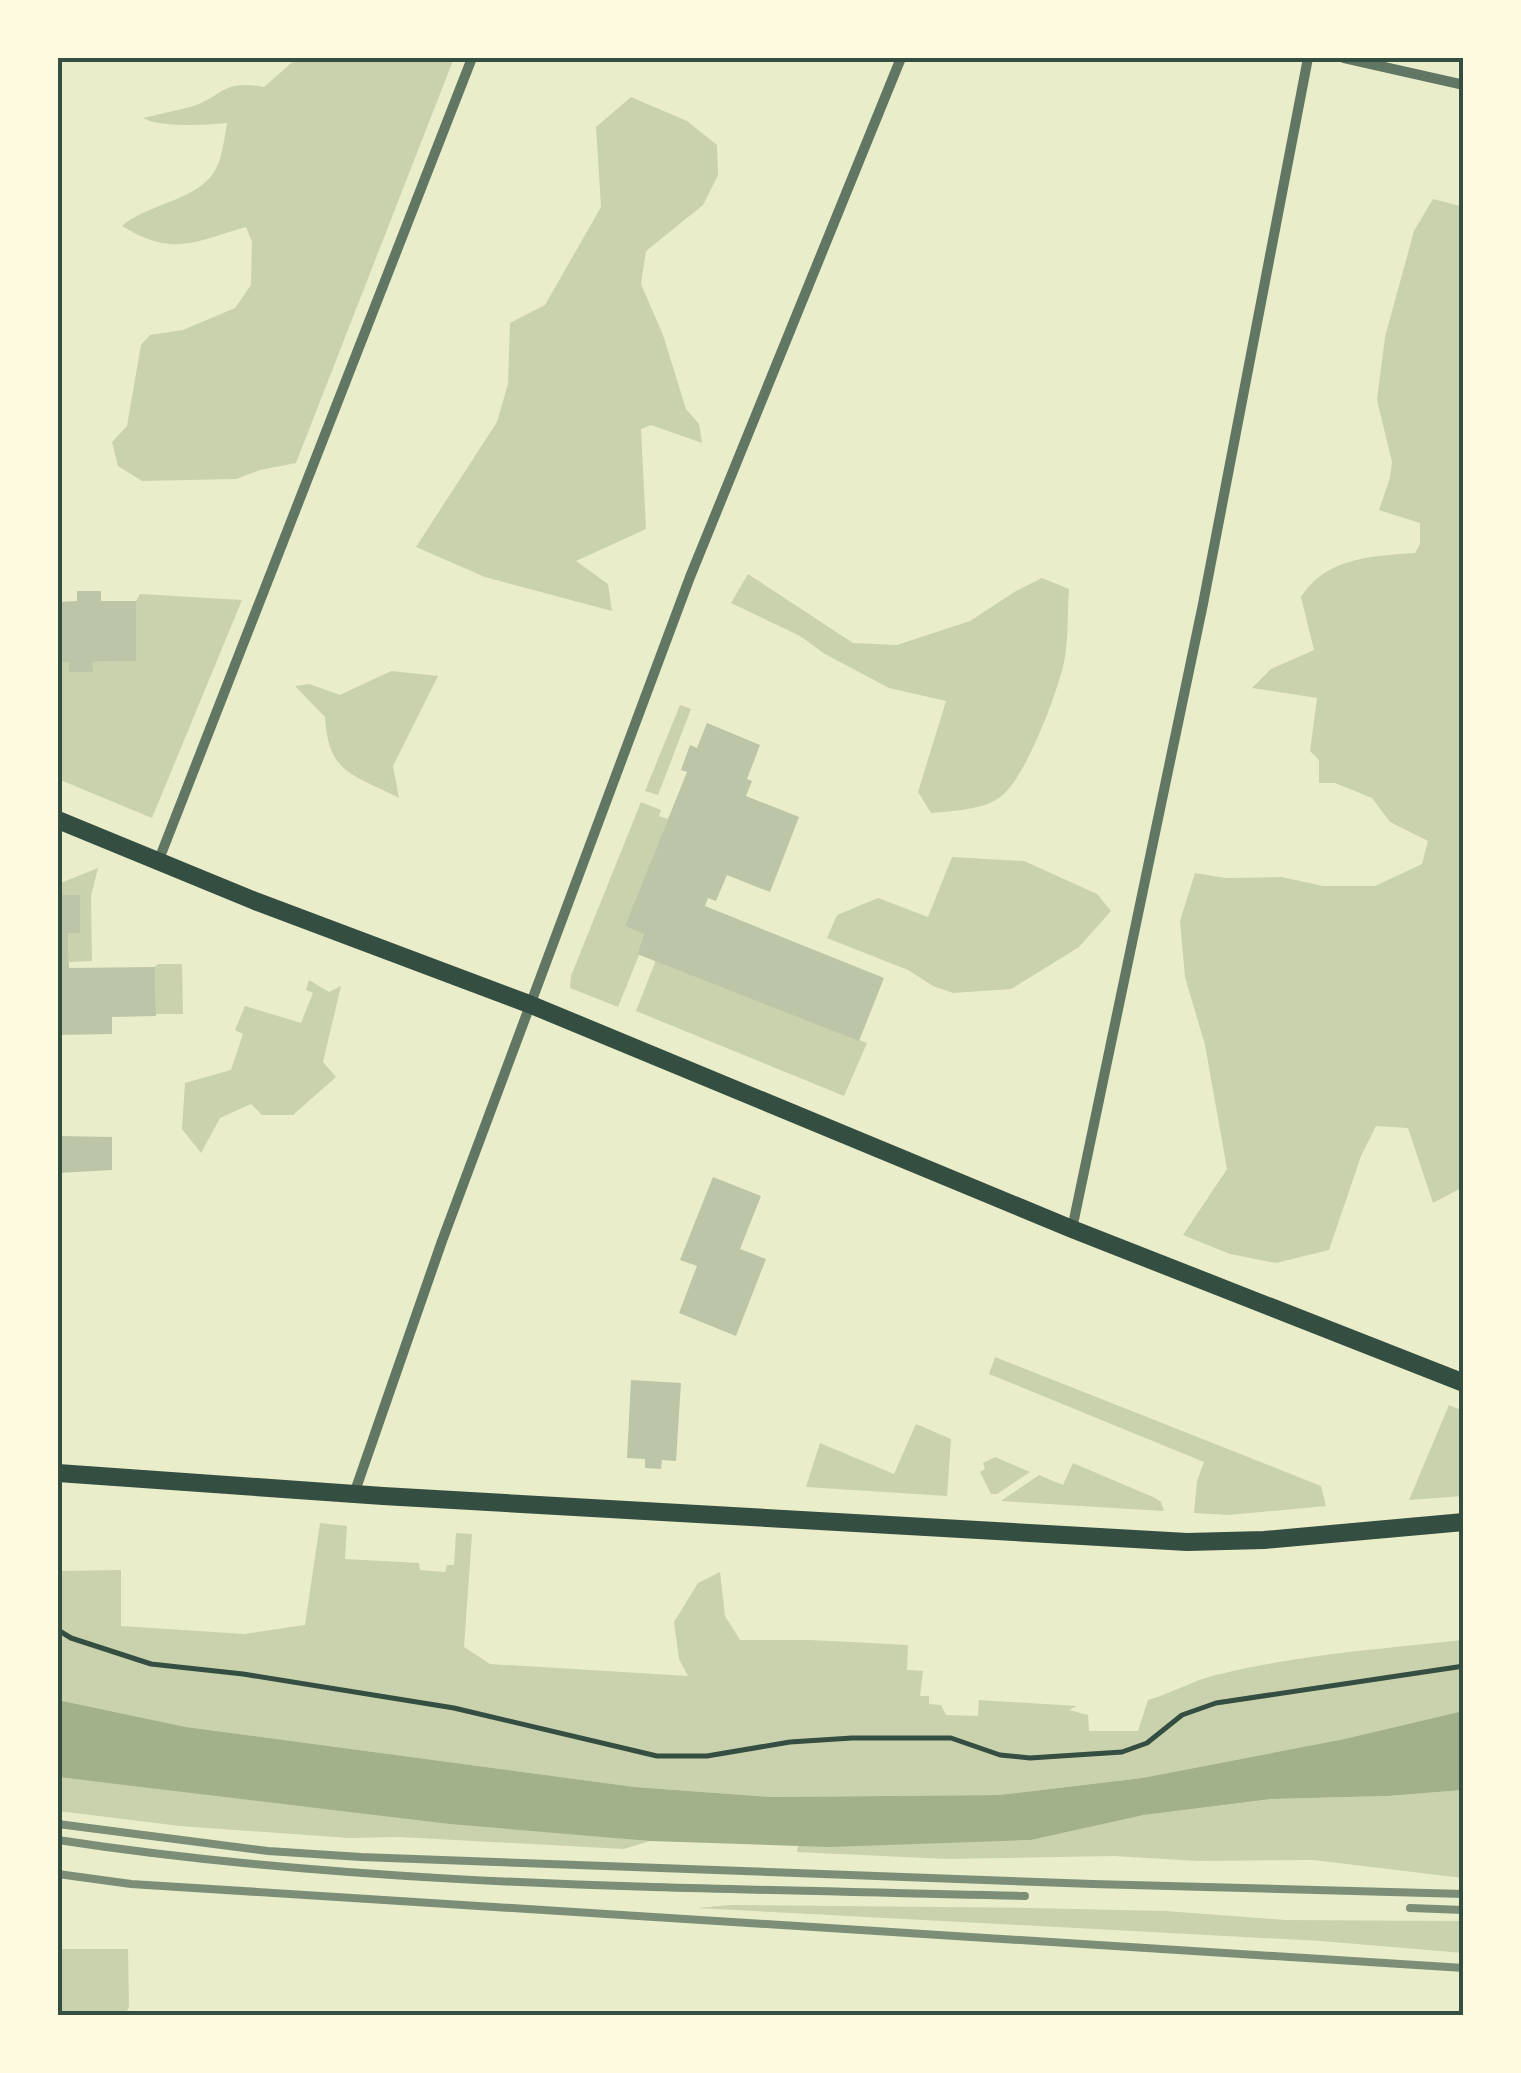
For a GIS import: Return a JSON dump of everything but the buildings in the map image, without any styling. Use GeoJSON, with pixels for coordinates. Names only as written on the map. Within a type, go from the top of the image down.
{"type":"FeatureCollection","features":[{"type":"Feature","properties":{"kind":"main road"},"geometry":{"type":"LineString","coordinates":[[58,820],[529,1004],[1072,1230],[1464,1383]]}},
{"type":"Feature","properties":{"kind":"main road"},"geometry":{"type":"LineString","coordinates":[[58,1472],[354,1494],[1187,1542],[1264,1540],[1464,1522]]}},
{"type":"Feature","properties":{"kind":"street"},"geometry":{"type":"LineString","coordinates":[[158,862],[472,58]]}},
{"type":"Feature","properties":{"kind":"street"},"geometry":{"type":"LineString","coordinates":[[354,1494],[442,1241],[690,577],[902,58]]}},
{"type":"Feature","properties":{"kind":"street"},"geometry":{"type":"LineString","coordinates":[[1072,1230],[1203,604],[1308,58]]}},
{"type":"Feature","properties":{"kind":"street"},"geometry":{"type":"LineString","coordinates":[[1344,58],[1464,85]]}},
{"type":"Feature","properties":{"kind":"path"},"geometry":{"type":"LineString","coordinates":[[58,1630],[71,1638],[151,1664],[243,1674],[454,1708],[657,1756],[707,1756],[790,1742],[852,1738],[951,1738],[1000,1755],[1030,1758],[1122,1752],[1147,1743],[1169,1722],[1198,1708],[1464,1666]]}},
{"type":"Feature","properties":{"kind":"shaded area"},"geometry":{"type":"Polygon","coordinates":[[[297,58],[454,58],[296,463],[236,479],[142,481],[118,466],[112,442],[127,426],[141,345],[150,335],[183,330],[235,308],[251,285],[252,242],[246,227],[197,241],[169,244],[122,226],[202,185],[212,175],[223,148],[227,123],[172,125],[143,118],[190,107],[230,87],[264,87],[297,58]]]}},
{"type":"Feature","properties":{"kind":"shaded area"},"geometry":{"type":"Polygon","coordinates":[[[631,97],[687,121],[717,145],[718,175],[703,205],[646,251],[641,284],[663,335],[686,409],[699,424],[702,443],[651,425],[641,429],[646,529],[576,561],[608,584],[612,611],[485,577],[416,547],[497,422],[508,384],[510,323],[545,305],[601,207],[596,127],[631,97]]]}},
{"type":"Feature","properties":{"kind":"shaded area"},"geometry":{"type":"Polygon","coordinates":[[[1433,199],[1464,207],[1464,971],[1460,981],[1464,1001],[1463,1187],[1433,1203],[1408,1128],[1376,1126],[1361,1156],[1329,1250],[1276,1263],[1230,1254],[1183,1235],[1227,1169],[1205,1045],[1185,977],[1180,921],[1195,873],[1226,878],[1281,877],[1323,886],[1375,886],[1422,864],[1428,841],[1390,822],[1372,798],[1335,783],[1319,783],[1319,760],[1310,751],[1317,698],[1252,688],[1271,669],[1314,650],[1301,597],[1311,584],[1337,566],[1415,553],[1420,544],[1420,523],[1379,510],[1392,462],[1377,400],[1385,337],[1414,231],[1433,199]]]}},
{"type":"Feature","properties":{"kind":"shaded area"},"geometry":{"type":"Polygon","coordinates":[[[748,574],[853,643],[897,645],[970,621],[1042,578],[1069,589],[1066,648],[1059,681],[1038,737],[1009,788],[984,805],[931,813],[918,792],[946,701],[889,688],[800,636],[731,603],[748,574]]]}},
{"type":"Feature","properties":{"kind":"shaded area"},"geometry":{"type":"Polygon","coordinates":[[[140,594],[242,600],[152,818],[58,779],[58,662],[69,662],[70,672],[92,672],[92,662],[136,661],[136,601],[140,594]]]}},
{"type":"Feature","properties":{"kind":"shaded area"},"geometry":{"type":"Polygon","coordinates":[[[391,671],[438,676],[393,766],[399,798],[346,770],[331,750],[325,717],[295,686],[309,684],[340,695],[391,671]]]}},
{"type":"Feature","properties":{"kind":"shaded area"},"geometry":{"type":"Polygon","coordinates":[[[680,705],[691,709],[658,795],[645,791],[680,705]]]}},
{"type":"Feature","properties":{"kind":"shaded area"},"geometry":{"type":"Polygon","coordinates":[[[641,802],[661,810],[659,816],[668,819],[626,926],[644,934],[618,1007],[570,988],[571,976],[641,802]]]}},
{"type":"Feature","properties":{"kind":"shaded area"},"geometry":{"type":"Polygon","coordinates":[[[952,857],[1024,861],[1097,894],[1111,911],[1079,947],[1011,989],[953,993],[908,970],[827,938],[837,915],[878,898],[928,917],[952,857]]]}},
{"type":"Feature","properties":{"kind":"shaded area"},"geometry":{"type":"Polygon","coordinates":[[[98,868],[91,896],[92,961],[69,962],[68,933],[80,932],[80,895],[58,895],[58,884],[98,868]]]}},
{"type":"Feature","properties":{"kind":"shaded area"},"geometry":{"type":"Polygon","coordinates":[[[656,960],[867,1043],[844,1096],[636,1011],[656,960]]]}},
{"type":"Feature","properties":{"kind":"shaded area"},"geometry":{"type":"Polygon","coordinates":[[[158,964],[182,964],[183,1014],[156,1014],[158,964]]]}},
{"type":"Feature","properties":{"kind":"shaded area"},"geometry":{"type":"Polygon","coordinates":[[[309,980],[329,992],[341,986],[323,1062],[336,1077],[293,1115],[262,1115],[251,1104],[220,1118],[201,1153],[182,1129],[185,1083],[231,1070],[243,1034],[235,1030],[245,1006],[301,1023],[313,993],[306,990],[309,980]]]}},
{"type":"Feature","properties":{"kind":"shaded area"},"geometry":{"type":"Polygon","coordinates":[[[995,1357],[1321,1486],[1326,1506],[1228,1515],[1194,1513],[1197,1481],[1204,1462],[989,1374],[995,1357]]]}},
{"type":"Feature","properties":{"kind":"shaded area"},"geometry":{"type":"Polygon","coordinates":[[[1449,1405],[1463,1411],[1463,1496],[1409,1500],[1449,1405]]]}},
{"type":"Feature","properties":{"kind":"shaded area"},"geometry":{"type":"Polygon","coordinates":[[[916,1424],[951,1439],[947,1496],[806,1487],[820,1443],[894,1474],[916,1424]]]}},
{"type":"Feature","properties":{"kind":"shaded area"},"geometry":{"type":"Polygon","coordinates":[[[995,1457],[1030,1472],[991,1494],[980,1472],[985,1469],[983,1463],[995,1457]]]}},
{"type":"Feature","properties":{"kind":"shaded area"},"geometry":{"type":"Polygon","coordinates":[[[1073,1463],[1153,1497],[1161,1502],[1164,1511],[1001,1501],[1039,1475],[1063,1485],[1073,1463]]]}},
{"type":"Feature","properties":{"kind":"shaded area"},"geometry":{"type":"Polygon","coordinates":[[[320,1523],[347,1526],[345,1559],[419,1563],[420,1570],[445,1572],[447,1565],[454,1565],[456,1533],[472,1534],[464,1647],[490,1664],[688,1676],[679,1659],[674,1622],[698,1583],[720,1572],[725,1616],[740,1640],[908,1645],[907,1670],[923,1671],[920,1696],[929,1696],[929,1704],[941,1705],[946,1715],[978,1716],[979,1700],[1077,1706],[1069,1710],[1088,1715],[1089,1731],[1138,1731],[1148,1700],[1212,1676],[1306,1658],[1463,1640],[1463,1711],[1344,1739],[1142,1778],[998,1795],[772,1797],[635,1787],[186,1727],[58,1700],[58,1571],[121,1570],[121,1626],[244,1634],[305,1625],[320,1523]]]}},
{"type":"Feature","properties":{"kind":"shaded area"},"geometry":{"type":"Polygon","coordinates":[[[58,1700],[186,1727],[635,1787],[772,1797],[998,1795],[1142,1778],[1344,1739],[1463,1711],[1463,1790],[1273,1799],[1144,1815],[1031,1840],[829,1847],[650,1841],[450,1824],[58,1777],[58,1700]]]}},
{"type":"Feature","properties":{"kind":"shaded area"},"geometry":{"type":"Polygon","coordinates":[[[58,1777],[650,1841],[624,1849],[349,1838],[180,1826],[58,1811],[58,1777]]]}},
{"type":"Feature","properties":{"kind":"shaded area"},"geometry":{"type":"Polygon","coordinates":[[[1463,1790],[1463,1878],[1313,1860],[1198,1861],[1114,1856],[947,1859],[797,1852],[798,1846],[1031,1840],[1144,1815],[1274,1799],[1463,1790]]]}},
{"type":"Feature","properties":{"kind":"shaded area"},"geometry":{"type":"Polygon","coordinates":[[[697,1908],[1031,1908],[1166,1911],[1286,1920],[1463,1921],[1463,1953],[1321,1941],[697,1908]]]}},
{"type":"Feature","properties":{"kind":"shaded area"},"geometry":{"type":"Polygon","coordinates":[[[58,1949],[128,1949],[129,2007],[125,2015],[58,2015],[58,1949]]]}},
{"type":"Feature","properties":{"kind":"railway"},"geometry":{"type":"LineString","coordinates":[[58,1824],[268,1851],[361,1857],[1464,1894]]}},
{"type":"Feature","properties":{"kind":"railway"},"geometry":{"type":"LineString","coordinates":[[58,1840],[178,1856],[419,1877],[1025,1896]]}},
{"type":"Feature","properties":{"kind":"railway"},"geometry":{"type":"LineString","coordinates":[[58,1874],[131,1884],[1464,1968]]}},
{"type":"Feature","properties":{"kind":"railway"},"geometry":{"type":"LineString","coordinates":[[1410,1908],[1464,1910]]}}]}
